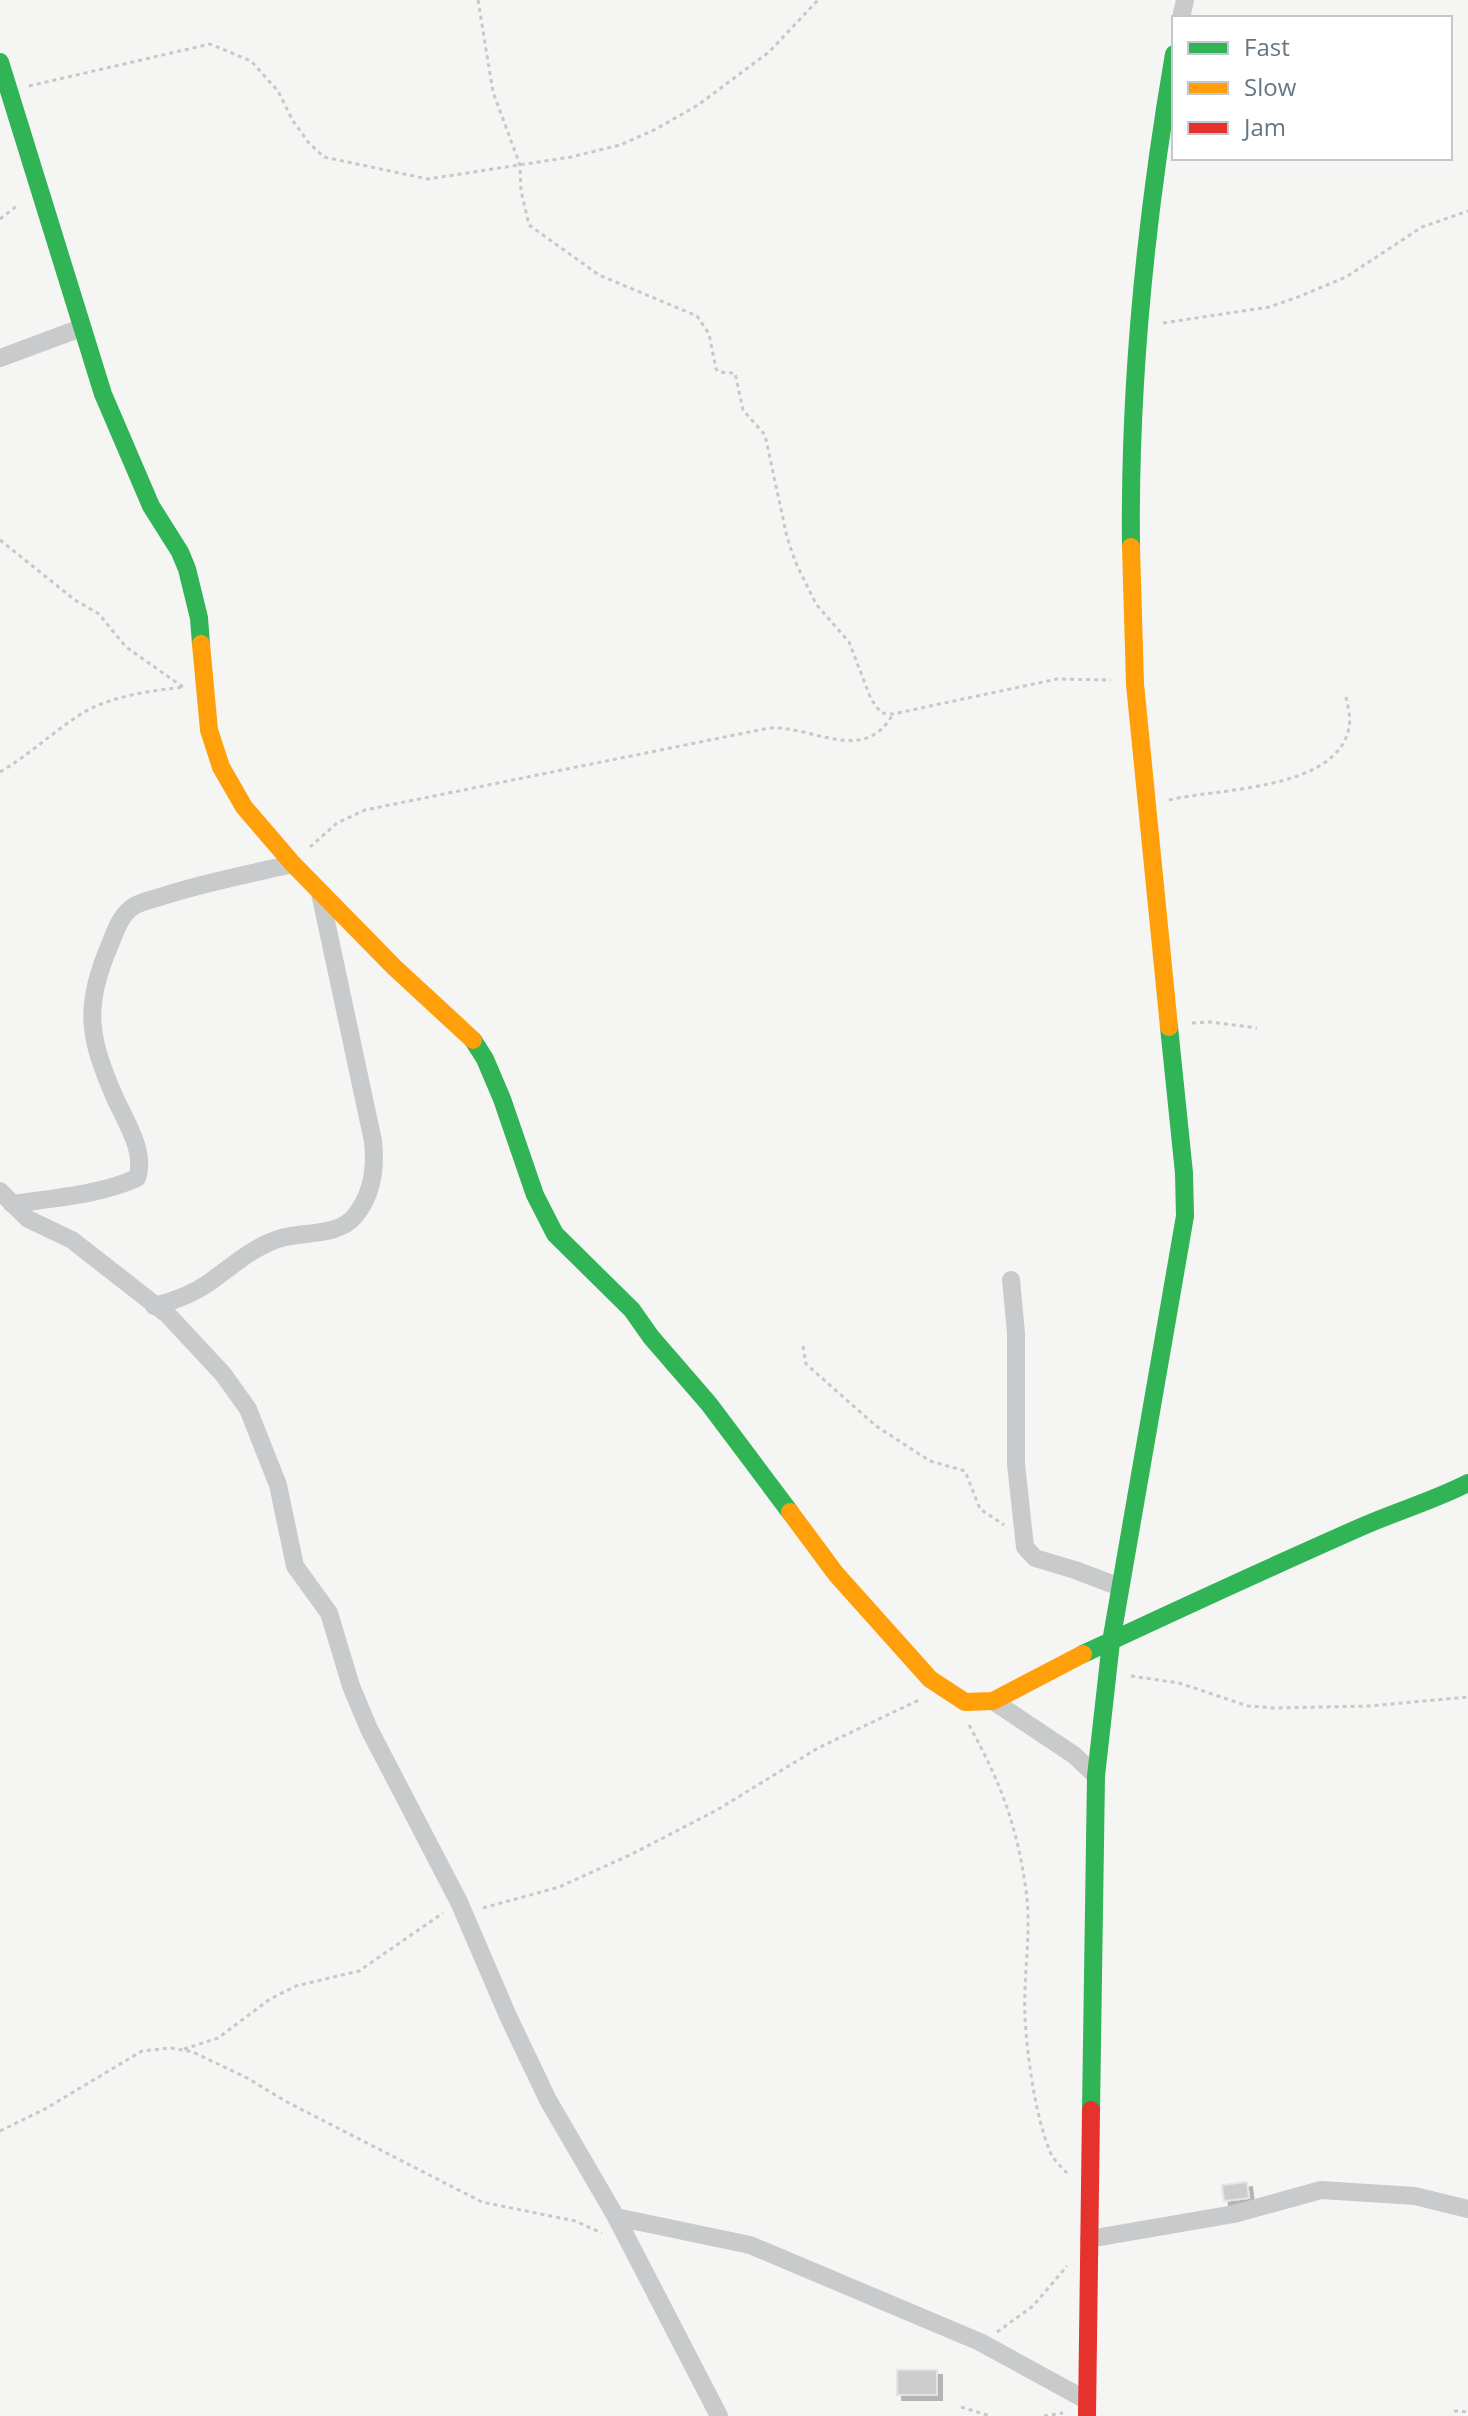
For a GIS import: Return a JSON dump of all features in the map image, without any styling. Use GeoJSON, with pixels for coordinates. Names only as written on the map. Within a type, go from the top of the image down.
{"type":"FeatureCollection","features":[{"type":"Feature","properties":{"kind":"street"},"geometry":{"type":"LineString","coordinates":[[0,62],[103,394],[151,506],[187,569],[199,618],[205,704],[214,751],[244,807],[293,864],[394,967],[470,1035],[490,1072],[541,1209],[555,1234],[632,1310],[651,1337],[709,1404],[836,1574],[930,1679],[949,1693],[975,1704],[993,1701],[1040,1675],[1319,1545],[1383,1517],[1438,1499],[1468,1483]]}},
{"type":"Feature","properties":{"kind":"street"},"geometry":{"type":"LineString","coordinates":[[1086,2408],[1096,1776],[1111,1642],[1185,1216],[1184,1173],[1135,684],[1131,544],[1132,440],[1139,326],[1161,129],[1172,66]]}},
{"type":"Feature","properties":{"kind":"street"},"geometry":{"type":"LineString","coordinates":[[0,358],[81,328]]}},
{"type":"Feature","properties":{"kind":"street"},"geometry":{"type":"LineString","coordinates":[[6,1198],[111,1187],[137,1178],[141,1167],[136,1145],[101,1063],[92,1025],[92,993],[122,918],[136,906],[185,887],[293,864]]}},
{"type":"Feature","properties":{"kind":"street"},"geometry":{"type":"LineString","coordinates":[[154,1306],[191,1293],[268,1243],[291,1235],[341,1227],[355,1216],[367,1196],[374,1168],[373,1141],[320,892]]}},
{"type":"Feature","properties":{"kind":"street"},"geometry":{"type":"LineString","coordinates":[[6,1198],[28,1219],[72,1240],[185,1331],[223,1374],[255,1420],[278,1485],[295,1566],[329,1613],[351,1686],[369,1729],[462,1908],[548,2100],[616,2217],[719,2416]]}},
{"type":"Feature","properties":{"kind":"street"},"geometry":{"type":"LineString","coordinates":[[1011,1280],[1016,1333],[1015,1442],[1026,1551],[1035,1558],[1120,1587]]}},
{"type":"Feature","properties":{"kind":"street"},"geometry":{"type":"LineString","coordinates":[[993,1701],[1074,1755],[1096,1776]]}},
{"type":"Feature","properties":{"kind":"street"},"geometry":{"type":"LineString","coordinates":[[1089,2239],[1234,2214],[1321,2190],[1415,2196],[1468,2209]]}},
{"type":"Feature","properties":{"kind":"street"},"geometry":{"type":"LineString","coordinates":[[616,2217],[750,2245],[980,2342],[1086,2408]]}},
{"type":"Feature","properties":{"kind":"path"},"geometry":{"type":"LineString","coordinates":[[478,0],[493,92],[520,165],[521,191],[532,228],[599,275],[675,305],[704,323],[716,369],[735,373],[743,410],[765,435],[795,561],[816,604],[849,642],[875,706],[881,713],[893,714],[1057,679],[1092,678],[1135,684]]}},
{"type":"Feature","properties":{"kind":"path"},"geometry":{"type":"LineString","coordinates":[[8,91],[210,44],[251,61],[278,91],[293,121],[309,143],[324,157],[428,179],[571,157],[620,145],[656,129],[698,105],[769,52],[818,0]]}},
{"type":"Feature","properties":{"kind":"path"},"geometry":{"type":"LineString","coordinates":[[1139,326],[1269,307],[1346,277],[1422,227],[1468,211]]}},
{"type":"Feature","properties":{"kind":"path"},"geometry":{"type":"LineString","coordinates":[[0,540],[75,600],[99,614],[126,647],[183,687],[98,705],[82,713],[21,760],[0,772]]}},
{"type":"Feature","properties":{"kind":"path"},"geometry":{"type":"LineString","coordinates":[[1146,806],[1196,793],[1291,778],[1315,770],[1336,752],[1349,729],[1346,697]]}},
{"type":"Feature","properties":{"kind":"path"},"geometry":{"type":"LineString","coordinates":[[293,864],[337,823],[365,810],[769,728],[862,740],[885,729],[893,714]]}},
{"type":"Feature","properties":{"kind":"path"},"geometry":{"type":"LineString","coordinates":[[1169,1030],[1200,1022],[1257,1028]]}},
{"type":"Feature","properties":{"kind":"path"},"geometry":{"type":"LineString","coordinates":[[803,1346],[806,1364],[876,1426],[930,1461],[965,1471],[978,1506],[984,1513],[1022,1534]]}},
{"type":"Feature","properties":{"kind":"path"},"geometry":{"type":"LineString","coordinates":[[1107,1675],[1164,1680],[1248,1706],[1275,1708],[1392,1705],[1468,1697]]}},
{"type":"Feature","properties":{"kind":"path"},"geometry":{"type":"LineString","coordinates":[[182,2050],[221,2036],[270,1999],[296,1986],[368,1966],[410,1934],[462,1908],[578,1880],[717,1810],[818,1748],[949,1693],[1001,1785],[1014,1826],[1027,1893],[1029,1935],[1025,2017],[1034,2088],[1049,2150],[1068,2173]]}},
{"type":"Feature","properties":{"kind":"path"},"geometry":{"type":"LineString","coordinates":[[0,2131],[55,2103],[142,2051],[159,2048],[182,2050],[247,2078],[287,2102],[482,2202],[575,2221],[633,2250]]}},
{"type":"Feature","properties":{"kind":"path"},"geometry":{"type":"LineString","coordinates":[[980,2342],[1008,2326],[1033,2306],[1089,2239]]}},
{"type":"Feature","properties":{"kind":"path"},"geometry":{"type":"LineString","coordinates":[[961,2407],[990,2416]]}},
{"type":"Feature","properties":{"kind":"path"},"geometry":{"type":"LineString","coordinates":[[1454,2411],[1468,2412]]}},
{"type":"Feature","properties":{"kind":"building"},"geometry":{"type":"Polygon","coordinates":[[[1247,2182],[1249,2198],[1224,2201],[1222,2185],[1247,2182]]]}},
{"type":"Feature","properties":{"kind":"building"},"geometry":{"type":"Polygon","coordinates":[[[897,2370],[937,2370],[937,2395],[897,2395],[897,2370]]]}},
{"type":"Feature","properties":{"kind":"traffic: fast"},"geometry":{"type":"LineString","coordinates":[[0,62],[103,394],[151,506],[187,569],[199,618],[201,644]]}},
{"type":"Feature","properties":{"kind":"traffic: fast"},"geometry":{"type":"LineString","coordinates":[[1131,547],[1133,423],[1141,299],[1155,176],[1172,67]]}},
{"type":"Feature","properties":{"kind":"traffic: fast"},"geometry":{"type":"LineString","coordinates":[[1091,2110],[1096,1776],[1111,1642],[1185,1216],[1184,1173],[1169,1027]]}},
{"type":"Feature","properties":{"kind":"traffic: fast"},"geometry":{"type":"LineString","coordinates":[[473,1040],[502,1099],[535,1195],[555,1234],[632,1310],[651,1337],[709,1404],[790,1512]]}},
{"type":"Feature","properties":{"kind":"traffic: fast"},"geometry":{"type":"LineString","coordinates":[[1083,1654],[1326,1542],[1468,1483]]}},
{"type":"Feature","properties":{"kind":"traffic: slow"},"geometry":{"type":"LineString","coordinates":[[1131,547],[1135,684],[1169,1027]]}},
{"type":"Feature","properties":{"kind":"traffic: slow"},"geometry":{"type":"LineString","coordinates":[[201,644],[209,730],[221,767],[244,807],[293,864],[394,967],[473,1040]]}},
{"type":"Feature","properties":{"kind":"traffic: slow"},"geometry":{"type":"LineString","coordinates":[[790,1512],[836,1574],[930,1679],[965,1702],[993,1701],[1083,1654]]}},
{"type":"Feature","properties":{"kind":"traffic: jam"},"geometry":{"type":"LineString","coordinates":[[1087,2416],[1091,2110]]}}]}
